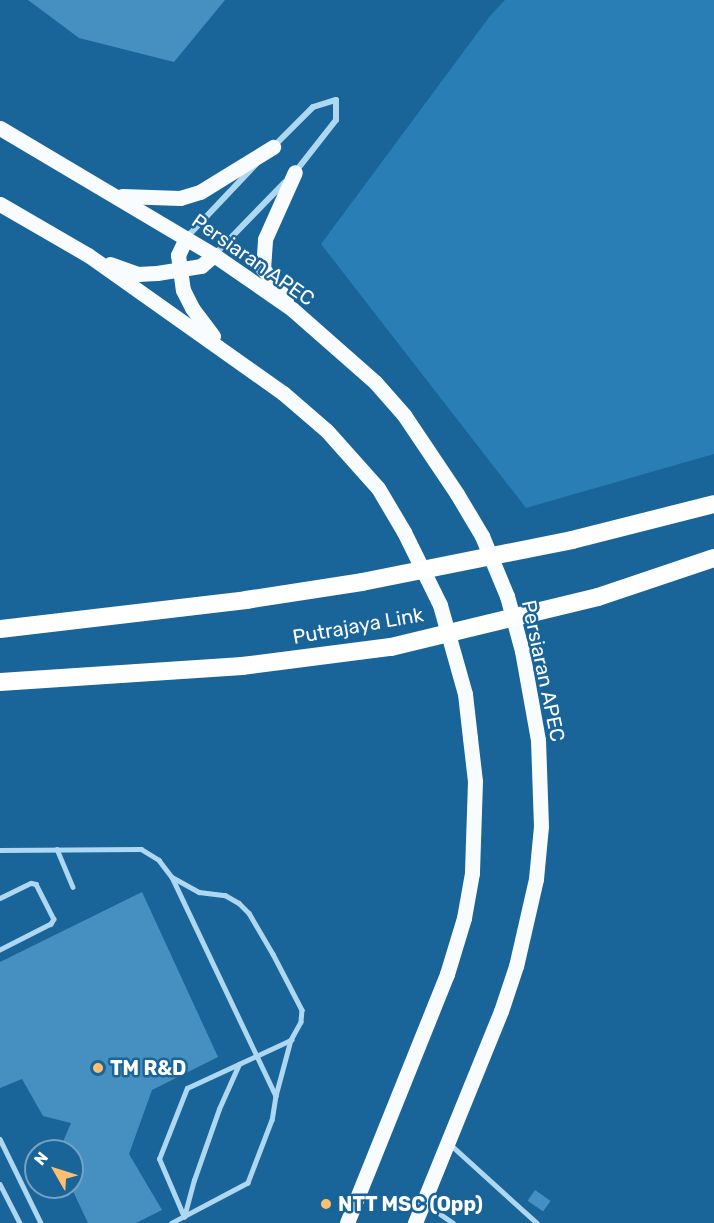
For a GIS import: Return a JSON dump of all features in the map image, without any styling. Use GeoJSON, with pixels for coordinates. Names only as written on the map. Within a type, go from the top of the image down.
{"type":"FeatureCollection","features":[{"type":"Feature","properties":{"kind":"highway"},"geometry":{"type":"LineString","coordinates":[[0,629],[246,600],[362,582],[572,540],[714,504]]}},
{"type":"Feature","properties":{"kind":"highway","name":"Putrajaya Link"},"geometry":{"type":"LineString","coordinates":[[0,682],[242,666],[391,647],[604,595],[714,558]]}},
{"type":"Feature","properties":{"kind":"highway"},"geometry":{"type":"LineString","coordinates":[[604,595],[714,572]]}},
{"type":"Feature","properties":{"kind":"main road","name":"Persiaran APEC"},"geometry":{"type":"LineString","coordinates":[[0,128],[214,255],[292,309],[382,390],[404,415],[457,494],[482,536],[507,596],[532,697],[538,740],[541,826],[530,910],[516,966],[501,1011],[415,1223]]}},
{"type":"Feature","properties":{"kind":"main road"},"geometry":{"type":"LineString","coordinates":[[116,196],[180,198],[200,192],[273,147]]}},
{"type":"Feature","properties":{"kind":"main road"},"geometry":{"type":"LineString","coordinates":[[292,309],[263,269],[265,239],[295,172]]}},
{"type":"Feature","properties":{"kind":"main road"},"geometry":{"type":"LineString","coordinates":[[0,204],[88,255],[222,348],[283,393],[327,431],[378,488],[404,532],[440,605],[465,694],[475,781],[472,873],[464,918],[447,974],[347,1223]]}},
{"type":"Feature","properties":{"kind":"main road"},"geometry":{"type":"LineString","coordinates":[[186,238],[178,255],[183,290],[192,308],[222,348]]}},
{"type":"Feature","properties":{"kind":"main road"},"geometry":{"type":"LineString","coordinates":[[88,255],[137,274],[201,266],[214,255]]}},
{"type":"Feature","properties":{"kind":"street"},"geometry":{"type":"LineString","coordinates":[[186,238],[313,107],[336,100],[336,120],[295,172],[214,255]]}},
{"type":"Feature","properties":{"kind":"lane"},"geometry":{"type":"LineString","coordinates":[[57,849],[73,887]]}},
{"type":"Feature","properties":{"kind":"lane"},"geometry":{"type":"LineString","coordinates":[[0,850],[141,849],[159,860],[172,877],[255,1056],[276,1096]]}},
{"type":"Feature","properties":{"kind":"lane"},"geometry":{"type":"LineString","coordinates":[[172,877],[199,892],[225,895],[239,903],[249,913],[302,1010],[301,1022],[291,1040],[272,1120],[248,1183],[172,1223]]}},
{"type":"Feature","properties":{"kind":"lane"},"geometry":{"type":"LineString","coordinates":[[0,898],[31,883],[36,884],[54,919],[51,924],[0,950]]}},
{"type":"Feature","properties":{"kind":"lane"},"geometry":{"type":"LineString","coordinates":[[184,1217],[159,1159],[187,1088],[291,1040]]}},
{"type":"Feature","properties":{"kind":"lane"},"geometry":{"type":"LineString","coordinates":[[184,1217],[194,1180],[219,1109],[240,1063]]}},
{"type":"Feature","properties":{"kind":"lane"},"geometry":{"type":"LineString","coordinates":[[0,1139],[41,1223]]}},
{"type":"Feature","properties":{"kind":"lane"},"geometry":{"type":"LineString","coordinates":[[447,1141],[537,1223]]}},
{"type":"Feature","properties":{"kind":"lane"},"geometry":{"type":"LineString","coordinates":[[0,1184],[20,1223]]}},
{"type":"Feature","properties":{"kind":"lane"},"geometry":{"type":"LineString","coordinates":[[423,1202],[453,1223]]}},
{"type":"Feature","properties":{"kind":"shaded area"},"geometry":{"type":"Polygon","coordinates":[[[505,0],[714,0],[714,454],[526,508],[321,244],[490,16],[505,0]]]}},
{"type":"Feature","properties":{"kind":"building"},"geometry":{"type":"Polygon","coordinates":[[[28,0],[225,0],[174,62],[79,38],[28,0]]]}},
{"type":"Feature","properties":{"kind":"building","name":"TM R&D"},"geometry":{"type":"Polygon","coordinates":[[[142,892],[218,1057],[152,1090],[129,1154],[162,1210],[136,1223],[88,1223],[77,1199],[84,1199],[84,1139],[64,1139],[71,1123],[43,1116],[22,1079],[0,1088],[0,962],[142,892]]]}},
{"type":"Feature","properties":{"kind":"building"},"geometry":{"type":"Polygon","coordinates":[[[535,1190],[551,1201],[543,1212],[528,1201],[535,1190]]]}},
{"type":"Feature","properties":{"kind":"place","name":"TM R&D"},"geometry":{"type":"Point","coordinates":[98,1068]}},
{"type":"Feature","properties":{"kind":"place","name":"NTT MSC (Opp)"},"geometry":{"type":"Point","coordinates":[326,1204]}}]}
